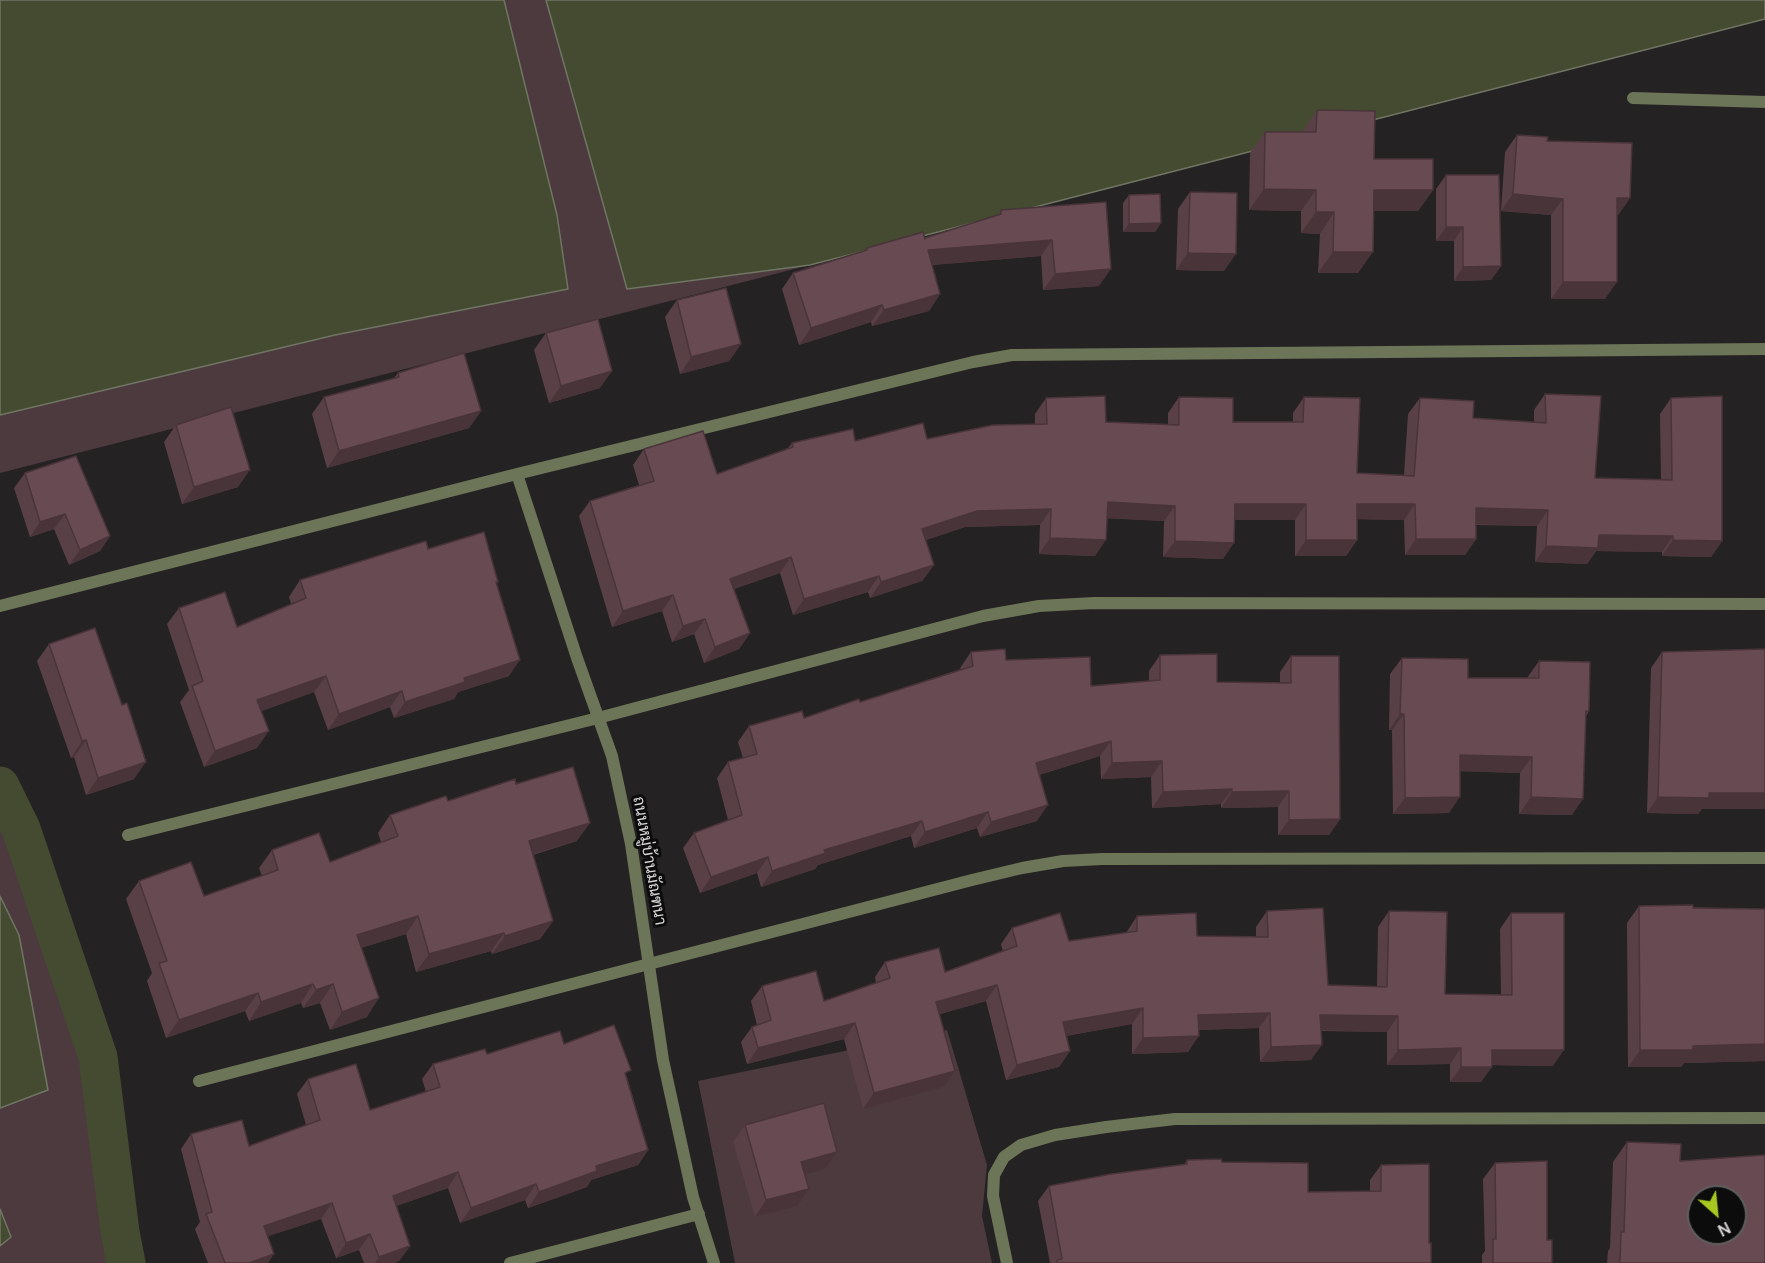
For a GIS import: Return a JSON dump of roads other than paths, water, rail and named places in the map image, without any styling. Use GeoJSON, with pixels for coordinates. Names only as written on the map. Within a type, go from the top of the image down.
{"type":"FeatureCollection","features":[{"type":"Feature","properties":{"kind":"street"},"geometry":{"type":"LineString","coordinates":[[1634,98],[1765,102]]}},
{"type":"Feature","properties":{"kind":"street"},"geometry":{"type":"LineString","coordinates":[[0,606],[517,474],[973,362],[1012,355],[1765,350]]}},
{"type":"Feature","properties":{"kind":"street","name":"ถนนหมู่บ้านมัณฑนา"},"geometry":{"type":"LineString","coordinates":[[517,474],[612,756],[632,844],[663,1060],[699,1214],[714,1263]]}},
{"type":"Feature","properties":{"kind":"street"},"geometry":{"type":"LineString","coordinates":[[128,835],[598,718],[982,616],[1039,606],[1129,603],[1765,604]]}},
{"type":"Feature","properties":{"kind":"street"},"geometry":{"type":"LineString","coordinates":[[199,1081],[982,878],[1063,861],[1102,859],[1765,858]]}},
{"type":"Feature","properties":{"kind":"street"},"geometry":{"type":"LineString","coordinates":[[1007,1263],[993,1196],[994,1175],[1004,1157],[1021,1145],[1055,1135],[1106,1126],[1174,1119],[1765,1118]]}},
{"type":"Feature","properties":{"kind":"street"},"geometry":{"type":"LineString","coordinates":[[510,1263],[699,1214]]}},
{"type":"Feature","properties":{"kind":"waterway"},"geometry":{"type":"LineString","coordinates":[[0,786],[21,829],[98,1057],[126,1263]]}}]}
